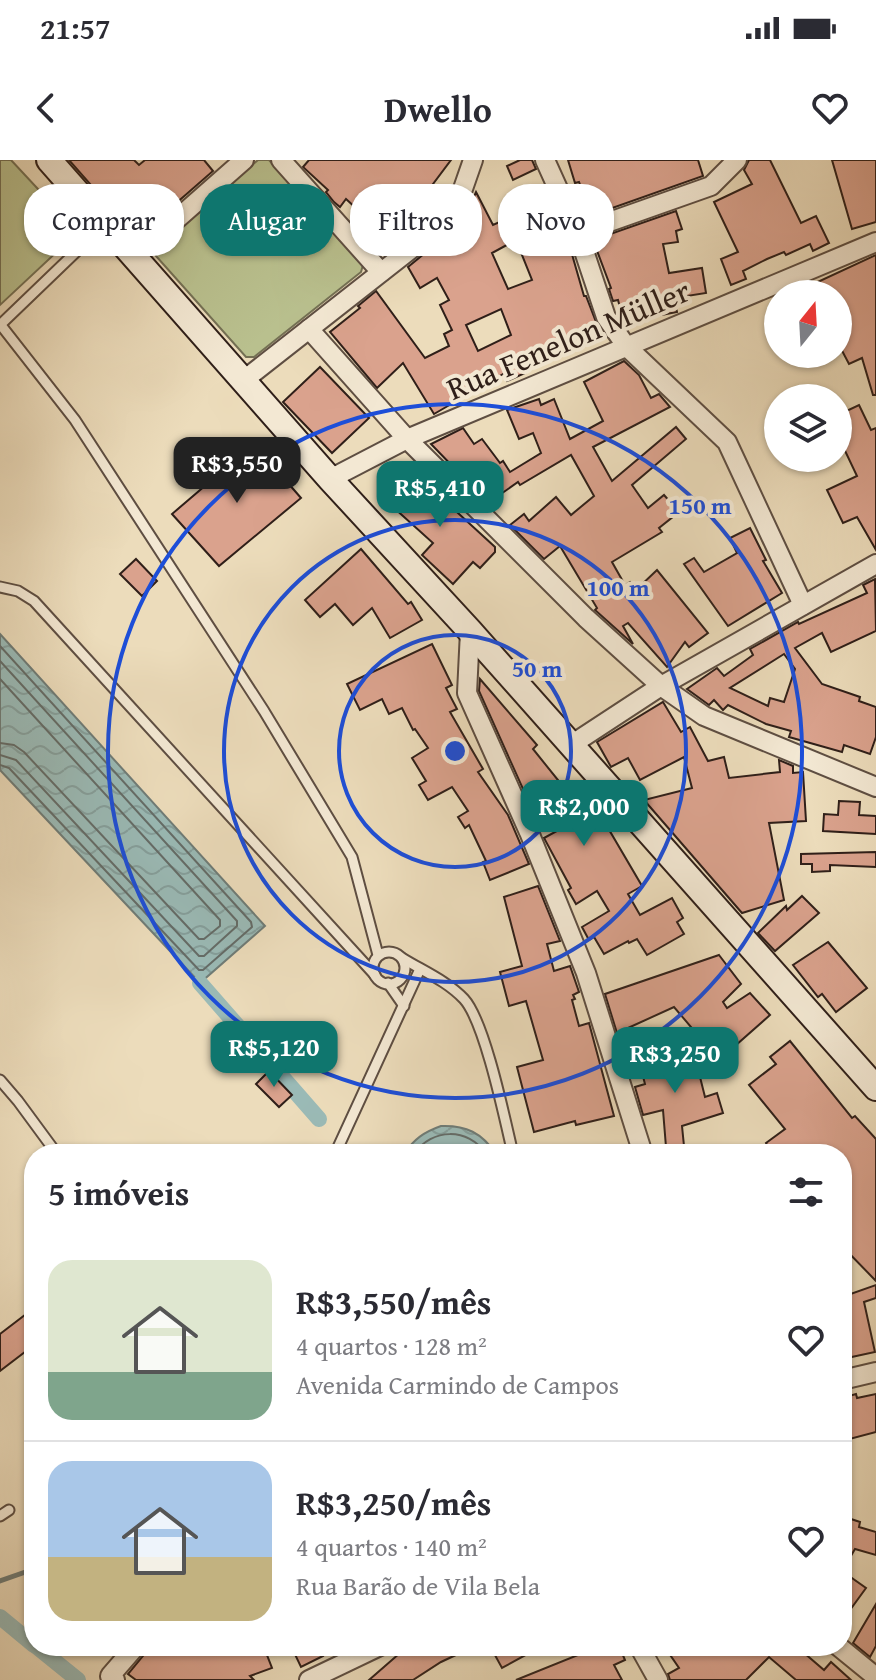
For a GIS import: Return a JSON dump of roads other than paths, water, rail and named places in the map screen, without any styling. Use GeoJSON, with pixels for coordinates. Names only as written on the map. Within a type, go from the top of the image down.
{"type":"FeatureCollection","features":[{"type":"Feature","properties":{"kind":"main road"},"geometry":{"type":"LineString","coordinates":[[49,160],[71,184]]}},
{"type":"Feature","properties":{"kind":"main road"},"geometry":{"type":"LineString","coordinates":[[135,256],[330,479],[470,631],[876,1088]]}},
{"type":"Feature","properties":{"kind":"street"},"geometry":{"type":"LineString","coordinates":[[184,213],[244,160]]}},
{"type":"Feature","properties":{"kind":"street"},"geometry":{"type":"LineString","coordinates":[[281,160],[381,272]]}},
{"type":"Feature","properties":{"kind":"street"},"geometry":{"type":"LineString","coordinates":[[244,380],[425,238],[457,206],[473,160]]}},
{"type":"Feature","properties":{"kind":"street"},"geometry":{"type":"LineString","coordinates":[[545,160],[556,184]]}},
{"type":"Feature","properties":{"kind":"street"},"geometry":{"type":"LineString","coordinates":[[614,220],[711,186],[737,160]]}},
{"type":"Feature","properties":{"kind":"street","name":"Rua Fenelon Müller"},"geometry":{"type":"LineString","coordinates":[[330,479],[407,439],[876,242]]}},
{"type":"Feature","properties":{"kind":"street"},"geometry":{"type":"LineString","coordinates":[[586,256],[606,317],[626,346],[727,442],[803,605]]}},
{"type":"Feature","properties":{"kind":"street"},"geometry":{"type":"LineString","coordinates":[[309,329],[407,439],[586,618],[661,686],[704,716],[876,787]]}},
{"type":"Feature","properties":{"kind":"street"},"geometry":{"type":"LineString","coordinates":[[571,745],[661,686],[876,564]]}},
{"type":"Feature","properties":{"kind":"street"},"geometry":{"type":"LineString","coordinates":[[470,631],[467,693],[586,973],[640,1144]]}},
{"type":"Feature","properties":{"kind":"street"},"geometry":{"type":"LineString","coordinates":[[852,1378],[876,1372]]}},
{"type":"Feature","properties":{"kind":"street"},"geometry":{"type":"LineString","coordinates":[[115,1680],[110,1676],[127,1656]]}},
{"type":"Feature","properties":{"kind":"street"},"geometry":{"type":"LineString","coordinates":[[309,1680],[359,1656]]}},
{"type":"Feature","properties":{"kind":"street"},"geometry":{"type":"LineString","coordinates":[[645,1656],[658,1680]]}},
{"type":"Feature","properties":{"kind":"street"},"geometry":{"type":"LineString","coordinates":[[851,1656],[875,1674]]}},
{"type":"Feature","properties":{"kind":"lane"},"geometry":{"type":"LineString","coordinates":[[72,256],[0,325],[75,420],[264,711],[352,857],[378,955],[373,965],[375,975]]}},
{"type":"Feature","properties":{"kind":"lane"},"geometry":{"type":"LineString","coordinates":[[0,587],[18,591],[34,601],[375,975],[388,983],[404,1006]]}},
{"type":"Feature","properties":{"kind":"lane"},"geometry":{"type":"LineString","coordinates":[[378,955],[393,952],[442,981],[467,1001],[484,1042],[510,1144]]}},
{"type":"Feature","properties":{"kind":"lane"},"geometry":{"type":"LineString","coordinates":[[388,983],[402,977],[405,968],[402,958]]}},
{"type":"Feature","properties":{"kind":"lane"},"geometry":{"type":"LineString","coordinates":[[340,1144],[420,969]]}},
{"type":"Feature","properties":{"kind":"lane"},"geometry":{"type":"LineString","coordinates":[[0,1080],[50,1144]]}},
{"type":"Feature","properties":{"kind":"water"},"geometry":{"type":"Polygon","coordinates":[[[0,634],[265,926],[200,983],[0,770],[0,634]]]}},
{"type":"Feature","properties":{"kind":"water"},"geometry":{"type":"Polygon","coordinates":[[[441,1126],[458,1127],[473,1132],[488,1144],[412,1144],[441,1126]]]}},
{"type":"Feature","properties":{"kind":"waterway"},"geometry":{"type":"LineString","coordinates":[[200,983],[319,1119]]}},
{"type":"Feature","properties":{"kind":"waterway"},"geometry":{"type":"LineString","coordinates":[[0,1581],[24,1573]]}},
{"type":"Feature","properties":{"kind":"waterway"},"geometry":{"type":"LineString","coordinates":[[0,1617],[24,1637]]}},
{"type":"Feature","properties":{"kind":"waterway"},"geometry":{"type":"LineString","coordinates":[[48,1656],[78,1680]]}}]}
